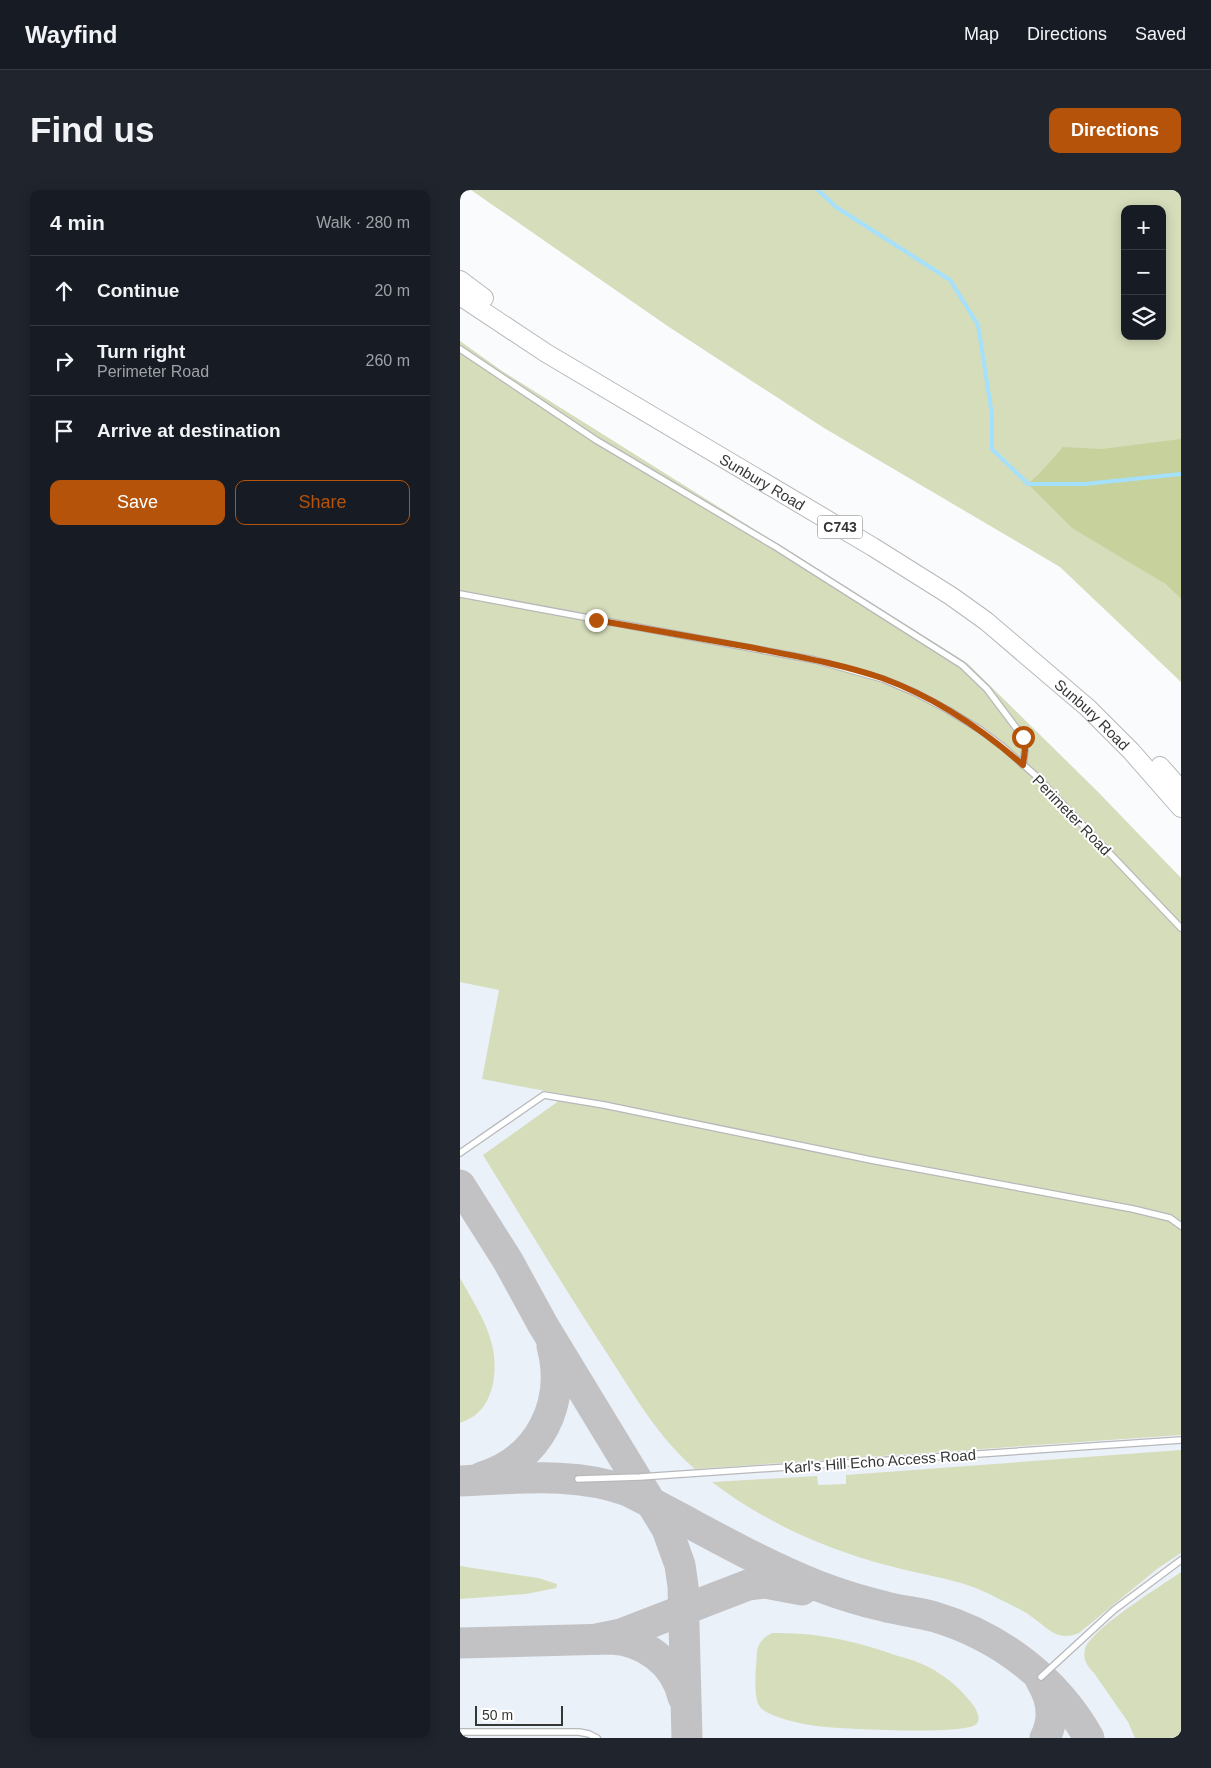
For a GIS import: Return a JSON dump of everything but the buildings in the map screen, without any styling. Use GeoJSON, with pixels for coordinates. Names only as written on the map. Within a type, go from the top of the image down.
{"type":"FeatureCollection","features":[{"type":"Feature","properties":{"kind":"main road","name":"Sunbury Road"},"geometry":{"type":"LineString","coordinates":[[460,280],[503,313],[555,347],[877,536],[988,610],[1034,645],[1094,698],[1181,790]]}},
{"type":"Feature","properties":{"kind":"main road","name":"Sunbury Road"},"geometry":{"type":"LineString","coordinates":[[460,296],[564,363],[873,547],[951,596],[986,621],[1088,708],[1131,751],[1181,808]]}},
{"type":"Feature","properties":{"kind":"lane"},"geometry":{"type":"LineString","coordinates":[[460,349],[596,440],[776,547],[962,665],[987,689],[1023,737],[1025,750],[1023,765]]}},
{"type":"Feature","properties":{"kind":"lane","name":"Perimeter Road"},"geometry":{"type":"LineString","coordinates":[[460,594],[815,660],[883,679],[916,693],[979,729],[1023,765],[1042,782],[1181,928]]}},
{"type":"Feature","properties":{"kind":"lane"},"geometry":{"type":"LineString","coordinates":[[460,1153],[544,1095],[604,1105],[871,1160],[1132,1209],[1170,1218],[1181,1226]]}},
{"type":"Feature","properties":{"kind":"lane","name":"Karl's Hill Echo Access Road"},"geometry":{"type":"LineString","coordinates":[[578,1479],[640,1477],[1181,1440]]}},
{"type":"Feature","properties":{"kind":"lane"},"geometry":{"type":"LineString","coordinates":[[1041,1677],[1114,1610],[1181,1560]]}},
{"type":"Feature","properties":{"kind":"lane"},"geometry":{"type":"LineString","coordinates":[[460,1732],[572,1732],[588,1734],[597,1738]]}},
{"type":"Feature","properties":{"kind":"shaded area"},"geometry":{"type":"Polygon","coordinates":[[[460,341],[502,371],[967,663],[1098,792],[1181,878],[1181,1738],[460,1738],[460,341]]]}},
{"type":"Feature","properties":{"kind":"green space"},"geometry":{"type":"Polygon","coordinates":[[[471,190],[1181,190],[1181,474],[1164,583],[1181,599],[1181,682],[1060,567],[824,428],[669,327],[471,190]]]}},
{"type":"Feature","properties":{"kind":"green space"},"geometry":{"type":"Polygon","coordinates":[[[460,341],[502,371],[967,663],[1098,792],[1181,878],[1181,1435],[695,1469],[670,1444],[639,1402],[483,1155],[567,1095],[482,1079],[499,990],[460,982],[460,341]]]}},
{"type":"Feature","properties":{"kind":"green space"},"geometry":{"type":"Polygon","coordinates":[[[1181,439],[1181,599],[1164,583],[1072,528],[1028,484],[1063,447],[1102,449],[1181,439]]]}},
{"type":"Feature","properties":{"kind":"green space"},"geometry":{"type":"Polygon","coordinates":[[[460,1278],[488,1333],[493,1350],[494,1371],[491,1392],[487,1401],[474,1416],[460,1423],[460,1278]]]}},
{"type":"Feature","properties":{"kind":"green space"},"geometry":{"type":"Polygon","coordinates":[[[1181,1450],[1181,1553],[1157,1569],[1079,1633],[1065,1636],[1053,1632],[1019,1609],[970,1586],[843,1552],[797,1533],[753,1510],[712,1482],[817,1476],[818,1485],[846,1484],[846,1475],[1181,1450]]]}},
{"type":"Feature","properties":{"kind":"green space"},"geometry":{"type":"Polygon","coordinates":[[[460,1566],[538,1578],[557,1584],[556,1588],[526,1594],[460,1599],[460,1566]]]}},
{"type":"Feature","properties":{"kind":"green space"},"geometry":{"type":"Polygon","coordinates":[[[1181,1572],[1181,1738],[1135,1738],[1128,1722],[1088,1665],[1084,1656],[1085,1649],[1100,1630],[1143,1597],[1181,1572]]]}},
{"type":"Feature","properties":{"kind":"green space"},"geometry":{"type":"Polygon","coordinates":[[[772,1633],[836,1638],[920,1663],[949,1681],[966,1696],[975,1707],[978,1721],[975,1725],[965,1728],[925,1731],[848,1729],[816,1726],[780,1718],[762,1709],[759,1705],[755,1681],[759,1644],[772,1633]]]}},
{"type":"Feature","properties":{"kind":"waterway"},"geometry":{"type":"LineString","coordinates":[[818,190],[836,207],[950,280],[978,325],[992,415],[992,449],[1028,484],[1085,484],[1181,474]]}},
{"type":"Feature","properties":{"kind":"taxiway"},"geometry":{"type":"LineString","coordinates":[[460,1185],[508,1261],[543,1325],[667,1529],[680,1565],[683,1586],[687,1738]]}},
{"type":"Feature","properties":{"kind":"taxiway"},"geometry":{"type":"LineString","coordinates":[[482,1477],[502,1469],[520,1457],[534,1443],[544,1426],[552,1408],[556,1388],[556,1367],[552,1346]]}},
{"type":"Feature","properties":{"kind":"taxiway"},"geometry":{"type":"LineString","coordinates":[[460,1481],[545,1478],[587,1481],[608,1485],[628,1491],[745,1553],[818,1586],[867,1602],[929,1615],[959,1625],[1003,1648],[1024,1662],[1060,1697],[1076,1717],[1089,1738]]}},
{"type":"Feature","properties":{"kind":"taxiway"},"geometry":{"type":"LineString","coordinates":[[597,1639],[621,1634],[748,1585],[765,1583],[802,1590]]}},
{"type":"Feature","properties":{"kind":"taxiway"},"geometry":{"type":"LineString","coordinates":[[460,1643],[623,1640],[646,1649],[665,1664],[673,1674],[683,1697]]}},
{"type":"Feature","properties":{"kind":"taxiway"},"geometry":{"type":"LineString","coordinates":[[1041,1681],[1048,1695],[1051,1709],[1050,1724],[1045,1738]]}},
{"type":"Feature","properties":{"kind":"route"},"geometry":{"type":"LineString","coordinates":[[596,620],[815,660],[883,679],[916,693],[979,729],[1023,765],[1025,750],[1023,737]]}}]}
